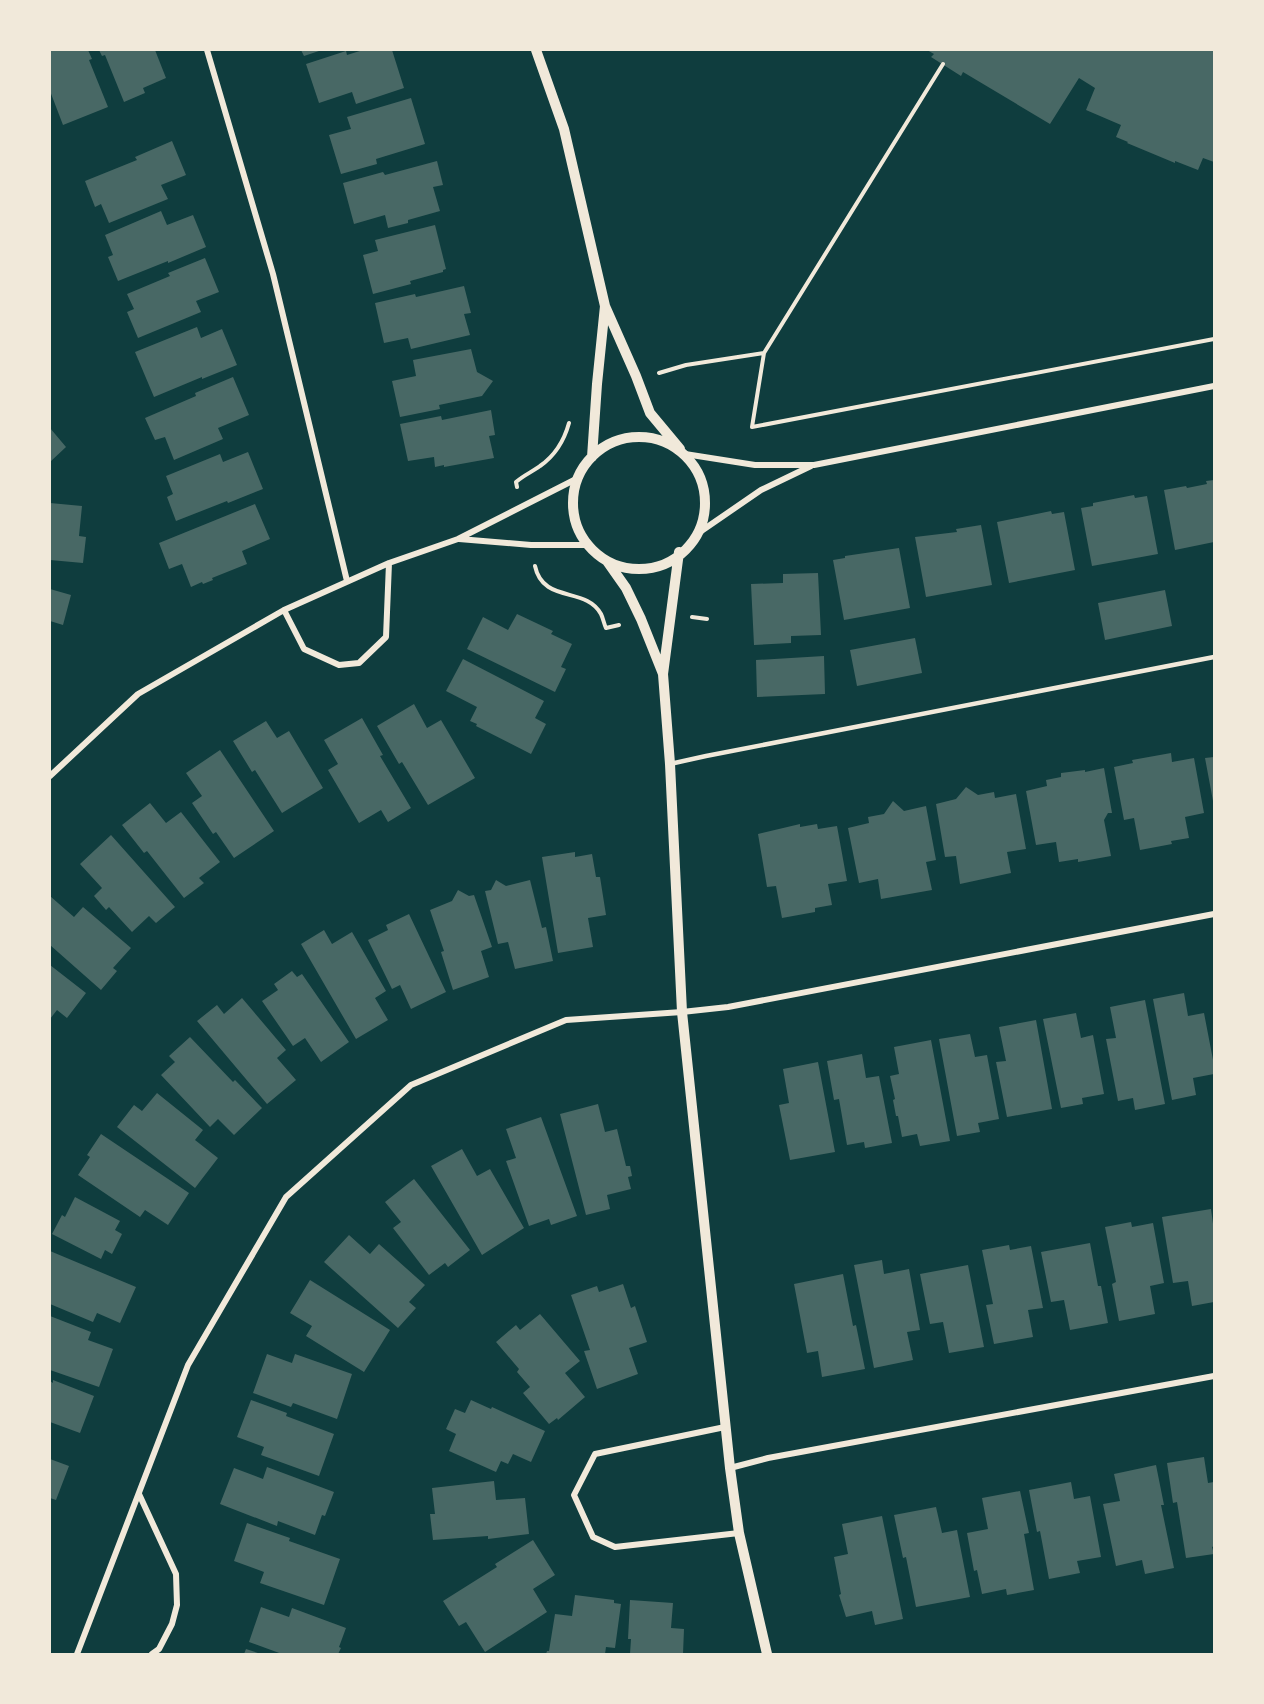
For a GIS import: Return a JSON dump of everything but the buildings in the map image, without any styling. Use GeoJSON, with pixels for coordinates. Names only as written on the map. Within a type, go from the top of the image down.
{"type":"FeatureCollection","features":[{"type":"Feature","properties":{"kind":"street"},"geometry":{"type":"LineString","coordinates":[[207,50],[273,274],[347,581]]}},
{"type":"Feature","properties":{"kind":"street"},"geometry":{"type":"LineString","coordinates":[[536,50],[564,129],[604,306],[650,413],[689,458],[701,476],[705,491],[704,513],[697,534]]}},
{"type":"Feature","properties":{"kind":"street"},"geometry":{"type":"LineString","coordinates":[[592,457],[604,306]]}},
{"type":"Feature","properties":{"kind":"street"},"geometry":{"type":"LineString","coordinates":[[663,674],[626,588],[607,561],[586,544],[573,509],[573,495],[580,477],[592,457],[604,447],[623,440],[651,437],[676,446],[682,451],[755,465],[814,465],[1215,386]]}},
{"type":"Feature","properties":{"kind":"street"},"geometry":{"type":"LineString","coordinates":[[607,561],[633,570],[657,566],[679,552],[697,534],[761,490],[814,465]]}},
{"type":"Feature","properties":{"kind":"street"},"geometry":{"type":"LineString","coordinates":[[50,776],[138,694],[284,610],[389,563],[458,539],[580,477]]}},
{"type":"Feature","properties":{"kind":"street"},"geometry":{"type":"LineString","coordinates":[[458,539],[531,545],[586,544]]}},
{"type":"Feature","properties":{"kind":"street"},"geometry":{"type":"LineString","coordinates":[[679,552],[663,674],[670,764],[682,1012],[730,1468],[739,1533],[767,1654]]}},
{"type":"Feature","properties":{"kind":"street"},"geometry":{"type":"LineString","coordinates":[[284,610],[304,649],[339,665],[359,663],[386,637],[389,563]]}},
{"type":"Feature","properties":{"kind":"street"},"geometry":{"type":"LineString","coordinates":[[77,1654],[188,1365],[286,1197],[411,1084],[566,1020],[728,1007],[1215,914]]}},
{"type":"Feature","properties":{"kind":"street"},"geometry":{"type":"LineString","coordinates":[[730,1468],[779,1456],[1215,1377]]}},
{"type":"Feature","properties":{"kind":"street"},"geometry":{"type":"LineString","coordinates":[[725,1426],[595,1454],[574,1495],[593,1537],[615,1546],[739,1533]]}},
{"type":"Feature","properties":{"kind":"street"},"geometry":{"type":"LineString","coordinates":[[139,1494],[176,1574],[177,1605],[172,1624],[159,1649],[152,1654]]}},
{"type":"Feature","properties":{"kind":"lane"},"geometry":{"type":"LineString","coordinates":[[670,764],[1215,657]]}},
{"type":"Feature","properties":{"kind":"path"},"geometry":{"type":"LineString","coordinates":[[943,64],[764,353],[752,427],[1215,339]]}},
{"type":"Feature","properties":{"kind":"path"},"geometry":{"type":"LineString","coordinates":[[657,374],[686,365],[764,353]]}},
{"type":"Feature","properties":{"kind":"path"},"geometry":{"type":"LineString","coordinates":[[518,495],[516,482],[552,457],[565,440],[572,414]]}},
{"type":"Feature","properties":{"kind":"path"},"geometry":{"type":"LineString","coordinates":[[534,562],[538,578],[558,592],[585,599],[601,614],[606,628],[621,624]]}}]}
